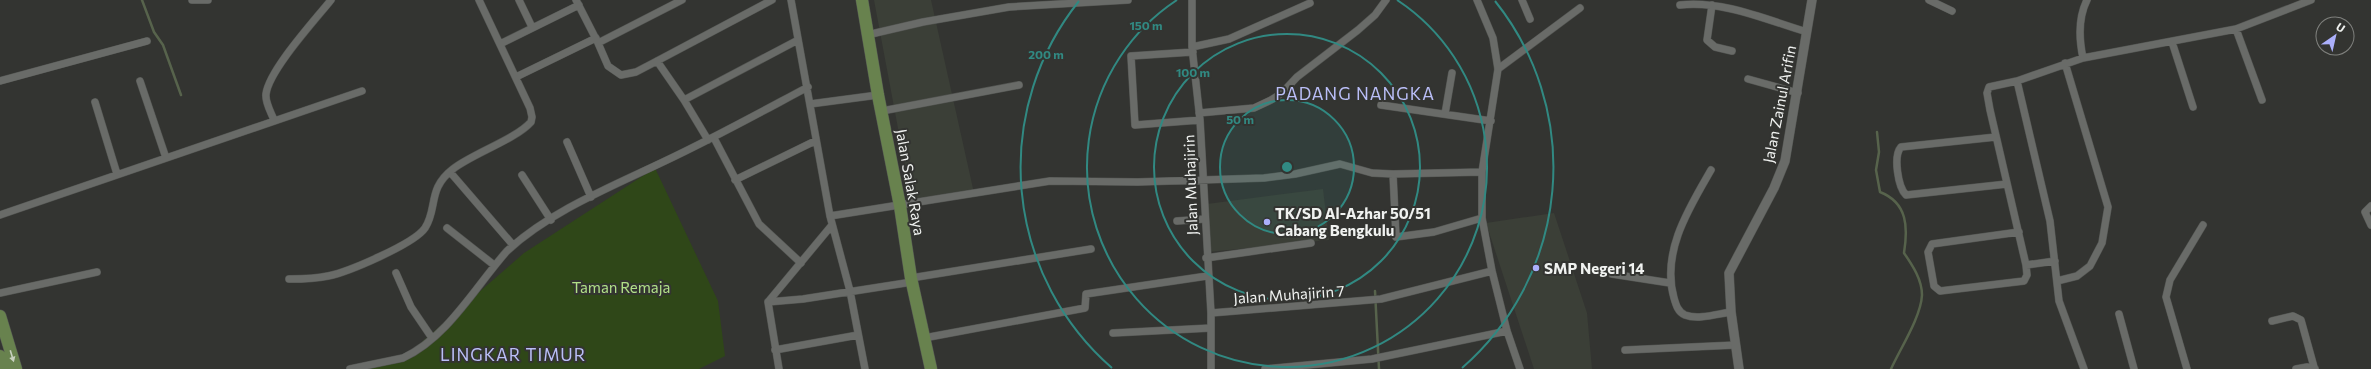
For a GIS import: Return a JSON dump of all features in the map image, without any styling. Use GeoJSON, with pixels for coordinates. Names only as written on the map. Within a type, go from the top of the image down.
{"type":"FeatureCollection","features":[{"type":"Feature","properties":{"kind":"main road","name":"Jalan Salak Raya"},"geometry":{"type":"LineString","coordinates":[[862,0],[867,35],[900,206],[912,280],[930,369]]}},
{"type":"Feature","properties":{"kind":"main road"},"geometry":{"type":"LineString","coordinates":[[0,316],[16,369]]}},
{"type":"Feature","properties":{"kind":"main road"},"geometry":{"type":"LineString","coordinates":[[0,356],[4,369]]}},
{"type":"Feature","properties":{"kind":"street"},"geometry":{"type":"LineString","coordinates":[[192,0],[208,0]]}},
{"type":"Feature","properties":{"kind":"street"},"geometry":{"type":"LineString","coordinates":[[274,120],[266,100],[266,92],[288,53],[331,0]]}},
{"type":"Feature","properties":{"kind":"street"},"geometry":{"type":"LineString","coordinates":[[289,279],[318,278],[345,271],[386,253],[416,236],[428,222],[435,192],[450,172],[523,129],[530,122],[532,117],[530,108],[479,0]]}},
{"type":"Feature","properties":{"kind":"street"},"geometry":{"type":"LineString","coordinates":[[519,0],[532,27]]}},
{"type":"Feature","properties":{"kind":"street"},"geometry":{"type":"LineString","coordinates":[[516,77],[597,41],[682,0]]}},
{"type":"Feature","properties":{"kind":"street"},"geometry":{"type":"LineString","coordinates":[[500,44],[577,3],[608,66],[621,75],[636,72],[657,62],[772,0]]}},
{"type":"Feature","properties":{"kind":"street"},"geometry":{"type":"LineString","coordinates":[[791,0],[808,87],[815,141],[830,216],[850,291],[865,369]]}},
{"type":"Feature","properties":{"kind":"street"},"geometry":{"type":"LineString","coordinates":[[867,35],[923,22],[1009,7],[1128,0]]}},
{"type":"Feature","properties":{"kind":"street","name":"Jalan Muhajirin"},"geometry":{"type":"LineString","coordinates":[[1192,0],[1192,49],[1200,120],[1207,276],[1211,312],[1211,369]]}},
{"type":"Feature","properties":{"kind":"street"},"geometry":{"type":"LineString","coordinates":[[1199,112],[1254,108],[1272,100],[1282,93],[1297,77],[1358,30],[1375,15],[1380,6],[1386,0]]}},
{"type":"Feature","properties":{"kind":"street"},"geometry":{"type":"LineString","coordinates":[[1477,0],[1493,38],[1498,68],[1482,172],[1482,218],[1492,271],[1507,331],[1520,369]]}},
{"type":"Feature","properties":{"kind":"street"},"geometry":{"type":"LineString","coordinates":[[1522,0],[1530,19]]}},
{"type":"Feature","properties":{"kind":"street","name":"Jalan Zainul Arifin"},"geometry":{"type":"LineString","coordinates":[[1739,369],[1731,312],[1729,272],[1774,188],[1785,161],[1798,94],[1812,0]]}},
{"type":"Feature","properties":{"kind":"street"},"geometry":{"type":"LineString","coordinates":[[1929,0],[1952,11]]}},
{"type":"Feature","properties":{"kind":"street"},"geometry":{"type":"LineString","coordinates":[[2083,58],[2079,38],[2086,0]]}},
{"type":"Feature","properties":{"kind":"street"},"geometry":{"type":"LineString","coordinates":[[2019,232],[1932,244],[1928,252],[1934,286],[1940,291],[2024,281],[2027,275],[2019,232],[1996,137],[1987,89],[1989,87],[2017,81],[2065,63],[2083,58],[2236,29],[2311,0]]}},
{"type":"Feature","properties":{"kind":"street"},"geometry":{"type":"LineString","coordinates":[[1200,120],[1134,125],[1131,56],[1192,49],[1229,39],[1310,2]]}},
{"type":"Feature","properties":{"kind":"street"},"geometry":{"type":"LineString","coordinates":[[1680,4],[1698,2],[1712,5],[1807,32]]}},
{"type":"Feature","properties":{"kind":"street"},"geometry":{"type":"LineString","coordinates":[[1712,5],[1707,40],[1715,47],[1732,51]]}},
{"type":"Feature","properties":{"kind":"street"},"geometry":{"type":"LineString","coordinates":[[1498,68],[1580,8]]}},
{"type":"Feature","properties":{"kind":"street"},"geometry":{"type":"LineString","coordinates":[[2236,29],[2262,100]]}},
{"type":"Feature","properties":{"kind":"street"},"geometry":{"type":"LineString","coordinates":[[684,100],[798,40]]}},
{"type":"Feature","properties":{"kind":"street"},"geometry":{"type":"LineString","coordinates":[[0,81],[147,41]]}},
{"type":"Feature","properties":{"kind":"street"},"geometry":{"type":"LineString","coordinates":[[2172,42],[2193,107]]}},
{"type":"Feature","properties":{"kind":"street"},"geometry":{"type":"LineString","coordinates":[[657,62],[711,139],[759,224],[801,263]]}},
{"type":"Feature","properties":{"kind":"street"},"geometry":{"type":"LineString","coordinates":[[2057,281],[2078,276],[2090,266],[2102,243],[2108,207],[2065,63]]}},
{"type":"Feature","properties":{"kind":"street"},"geometry":{"type":"LineString","coordinates":[[1445,114],[1452,73]]}},
{"type":"Feature","properties":{"kind":"street"},"geometry":{"type":"LineString","coordinates":[[1748,79],[1798,94]]}},
{"type":"Feature","properties":{"kind":"street"},"geometry":{"type":"LineString","coordinates":[[140,81],[166,158]]}},
{"type":"Feature","properties":{"kind":"street"},"geometry":{"type":"LineString","coordinates":[[2017,81],[2050,221],[2059,301],[2084,369]]}},
{"type":"Feature","properties":{"kind":"street"},"geometry":{"type":"LineString","coordinates":[[882,111],[1019,85]]}},
{"type":"Feature","properties":{"kind":"street"},"geometry":{"type":"LineString","coordinates":[[350,369],[403,358],[432,338],[446,325],[494,265],[513,245],[551,220],[590,197],[711,139],[808,87]]}},
{"type":"Feature","properties":{"kind":"street"},"geometry":{"type":"LineString","coordinates":[[0,215],[362,91]]}},
{"type":"Feature","properties":{"kind":"street"},"geometry":{"type":"LineString","coordinates":[[810,104],[878,95]]}},
{"type":"Feature","properties":{"kind":"street"},"geometry":{"type":"LineString","coordinates":[[95,102],[117,174]]}},
{"type":"Feature","properties":{"kind":"street"},"geometry":{"type":"LineString","coordinates":[[1381,105],[1491,121]]}},
{"type":"Feature","properties":{"kind":"street"},"geometry":{"type":"LineString","coordinates":[[1996,137],[1901,147],[1897,154],[1900,187],[1906,195],[2007,184]]}},
{"type":"Feature","properties":{"kind":"street"},"geometry":{"type":"LineString","coordinates":[[735,180],[815,141]]}},
{"type":"Feature","properties":{"kind":"street"},"geometry":{"type":"LineString","coordinates":[[566,142],[590,197]]}},
{"type":"Feature","properties":{"kind":"street"},"geometry":{"type":"LineString","coordinates":[[830,216],[1050,181],[1264,178],[1295,174],[1328,165],[1340,164],[1347,164],[1366,172],[1393,174],[1482,172]]}},
{"type":"Feature","properties":{"kind":"street"},"geometry":{"type":"LineString","coordinates":[[1710,170],[1678,230],[1670,283],[1676,307],[1684,314],[1696,316],[1731,312]]}},
{"type":"Feature","properties":{"kind":"street"},"geometry":{"type":"LineString","coordinates":[[450,172],[513,245]]}},
{"type":"Feature","properties":{"kind":"street"},"geometry":{"type":"LineString","coordinates":[[1393,174],[1396,237],[1434,232],[1482,218]]}},
{"type":"Feature","properties":{"kind":"street"},"geometry":{"type":"LineString","coordinates":[[522,175],[551,220]]}},
{"type":"Feature","properties":{"kind":"street"},"geometry":{"type":"LineString","coordinates":[[2371,206],[2365,212],[2371,225]]}},
{"type":"Feature","properties":{"kind":"street"},"geometry":{"type":"LineString","coordinates":[[1177,221],[1205,219]]}},
{"type":"Feature","properties":{"kind":"street"},"geometry":{"type":"LineString","coordinates":[[778,369],[768,302],[832,225]]}},
{"type":"Feature","properties":{"kind":"street"},"geometry":{"type":"LineString","coordinates":[[2187,369],[2166,297],[2170,280],[2202,225]]}},
{"type":"Feature","properties":{"kind":"street"},"geometry":{"type":"LineString","coordinates":[[447,228],[494,265]]}},
{"type":"Feature","properties":{"kind":"street"},"geometry":{"type":"LineString","coordinates":[[1206,258],[1311,243]]}},
{"type":"Feature","properties":{"kind":"street"},"geometry":{"type":"LineString","coordinates":[[768,302],[850,291],[1091,248]]}},
{"type":"Feature","properties":{"kind":"street"},"geometry":{"type":"LineString","coordinates":[[2026,265],[2055,261]]}},
{"type":"Feature","properties":{"kind":"street","name":"Jalan Muhajirin 7"},"geometry":{"type":"LineString","coordinates":[[1211,312],[1369,301],[1492,271]]}},
{"type":"Feature","properties":{"kind":"street"},"geometry":{"type":"LineString","coordinates":[[0,293],[97,272]]}},
{"type":"Feature","properties":{"kind":"street"},"geometry":{"type":"LineString","coordinates":[[396,273],[411,307],[432,338]]}},
{"type":"Feature","properties":{"kind":"street"},"geometry":{"type":"LineString","coordinates":[[1612,274],[1670,283]]}},
{"type":"Feature","properties":{"kind":"street"},"geometry":{"type":"LineString","coordinates":[[924,338],[1085,308],[1086,294],[1207,276]]}},
{"type":"Feature","properties":{"kind":"street"},"geometry":{"type":"LineString","coordinates":[[2119,314],[2134,369]]}},
{"type":"Feature","properties":{"kind":"street"},"geometry":{"type":"LineString","coordinates":[[2272,321],[2293,316],[2301,320],[2314,368],[2296,369]]}},
{"type":"Feature","properties":{"kind":"street"},"geometry":{"type":"LineString","coordinates":[[1112,333],[1211,328]]}},
{"type":"Feature","properties":{"kind":"street"},"geometry":{"type":"LineString","coordinates":[[1265,369],[1372,359],[1507,331]]}},
{"type":"Feature","properties":{"kind":"street"},"geometry":{"type":"LineString","coordinates":[[775,350],[858,335]]}},
{"type":"Feature","properties":{"kind":"street"},"geometry":{"type":"LineString","coordinates":[[1625,350],[1736,345]]}},
{"type":"Feature","properties":{"kind":"shaded area"},"geometry":{"type":"Polygon","coordinates":[[[874,0],[931,0],[974,193],[912,203],[874,0]]]}},
{"type":"Feature","properties":{"kind":"shaded area","name":"TK/SD Al-Azhar 50/51 Cabang Bengkulu"},"geometry":{"type":"Polygon","coordinates":[[[1323,189],[1329,240],[1208,252],[1207,204],[1323,189]]]}},
{"type":"Feature","properties":{"kind":"shaded area","name":"SMP Negeri 14"},"geometry":{"type":"Polygon","coordinates":[[[1554,213],[1587,313],[1592,369],[1534,369],[1486,223],[1554,213]]]}},
{"type":"Feature","properties":{"kind":"green space","name":"Taman Remaja"},"geometry":{"type":"Polygon","coordinates":[[[655,168],[718,301],[725,356],[699,369],[356,369],[409,353],[524,253],[655,168]]]}},
{"type":"Feature","properties":{"kind":"waterway"},"geometry":{"type":"LineString","coordinates":[[142,0],[154,32],[163,45],[181,95]]}},
{"type":"Feature","properties":{"kind":"waterway"},"geometry":{"type":"LineString","coordinates":[[1877,132],[1879,152],[1876,170],[1880,192],[1889,197],[1901,210],[1906,226],[1904,253],[1914,268],[1922,289],[1921,304],[1918,313],[1910,333],[1891,369]]}},
{"type":"Feature","properties":{"kind":"waterway"},"geometry":{"type":"LineString","coordinates":[[1375,291],[1379,369]]}},
{"type":"Feature","properties":{"kind":"place","name":"TK/SD Al-Azhar 50/51 Cabang Bengkulu"},"geometry":{"type":"Point","coordinates":[1267,222]}},
{"type":"Feature","properties":{"kind":"place","name":"SMP Negeri 14"},"geometry":{"type":"Point","coordinates":[1536,268]}},
{"type":"Feature","properties":{"kind":"district","name":"PADANG NANGKA"},"geometry":{"type":"Point","coordinates":[1355,93]}},
{"type":"Feature","properties":{"kind":"district","name":"LINGKAR TIMUR"},"geometry":{"type":"Point","coordinates":[513,354]}}]}
